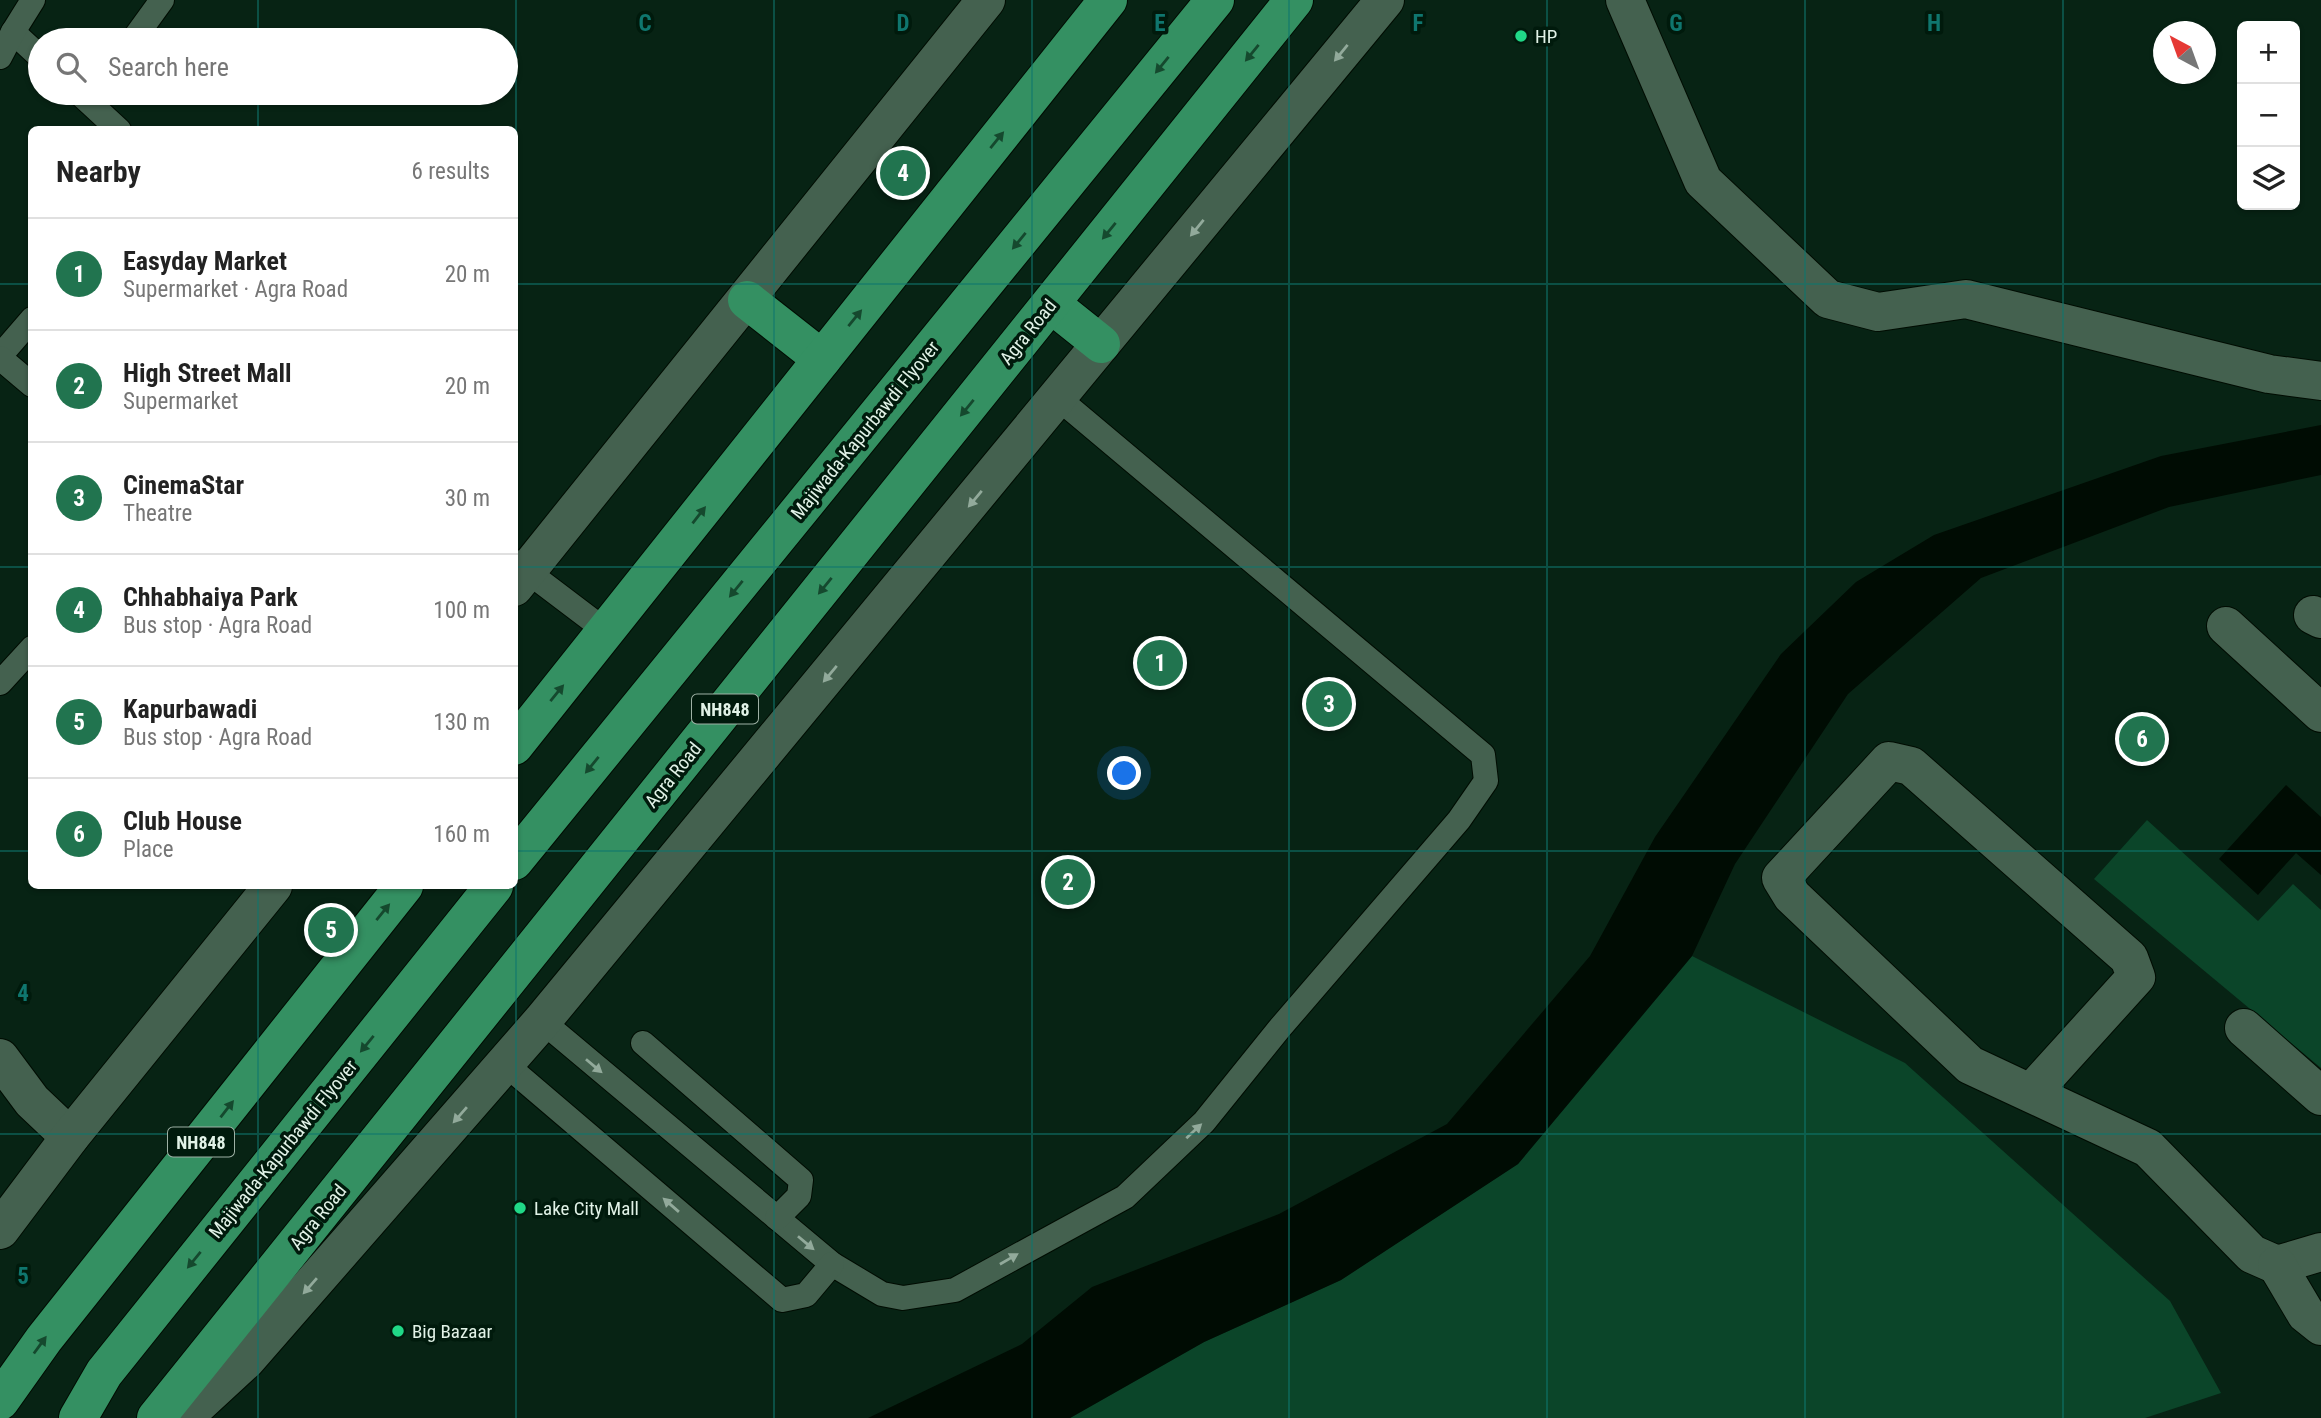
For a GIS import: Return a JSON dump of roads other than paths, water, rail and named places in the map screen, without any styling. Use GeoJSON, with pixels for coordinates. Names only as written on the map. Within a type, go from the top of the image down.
{"type":"FeatureCollection","features":[{"type":"Feature","properties":{"kind":"highway"},"geometry":{"type":"LineString","coordinates":[[518,741],[1108,0]]}},
{"type":"Feature","properties":{"kind":"highway","name":"Majiwada-Kapurbawdi Flyover"},"geometry":{"type":"LineString","coordinates":[[518,856],[1215,0]]}},
{"type":"Feature","properties":{"kind":"highway","name":"Agra Road"},"geometry":{"type":"LineString","coordinates":[[156,1418],[1294,0]]}},
{"type":"Feature","properties":{"kind":"highway"},"geometry":{"type":"LineString","coordinates":[[747,300],[822,359]]}},
{"type":"Feature","properties":{"kind":"highway"},"geometry":{"type":"LineString","coordinates":[[1051,304],[1101,344]]}},
{"type":"Feature","properties":{"kind":"highway","name":"NH848"},"geometry":{"type":"LineString","coordinates":[[0,1401],[44,1339],[402,889]]}},
{"type":"Feature","properties":{"kind":"highway","name":"Majiwada-Kapurbawdi Flyover"},"geometry":{"type":"LineString","coordinates":[[78,1418],[104,1373],[492,889]]}},
{"type":"Feature","properties":{"kind":"street"},"geometry":{"type":"LineString","coordinates":[[518,573],[747,300],[986,0]]}},
{"type":"Feature","properties":{"kind":"street"},"geometry":{"type":"LineString","coordinates":[[183,1418],[246,1360],[542,1021],[1385,0]]}},
{"type":"Feature","properties":{"kind":"street"},"geometry":{"type":"LineString","coordinates":[[1625,0],[1703,181],[1828,299],[1878,312],[1966,299],[2269,374],[2321,382]]}},
{"type":"Feature","properties":{"kind":"street"},"geometry":{"type":"LineString","coordinates":[[2226,626],[2321,713]]}},
{"type":"Feature","properties":{"kind":"street"},"geometry":{"type":"LineString","coordinates":[[2031,1093],[2136,977],[2129,958],[1910,766],[1889,761],[1781,878],[1792,896],[1970,1065],[2148,1148],[2252,1254],[2277,1265],[2306,1314],[2318,1319]]}},
{"type":"Feature","properties":{"kind":"street"},"geometry":{"type":"LineString","coordinates":[[0,1230],[70,1138],[271,889]]}},
{"type":"Feature","properties":{"kind":"street"},"geometry":{"type":"LineString","coordinates":[[2244,1028],[2321,1096]]}},
{"type":"Feature","properties":{"kind":"street"},"geometry":{"type":"LineString","coordinates":[[0,1058],[32,1101],[70,1138]]}},
{"type":"Feature","properties":{"kind":"street"},"geometry":{"type":"LineString","coordinates":[[2277,1265],[2321,1251]]}},
{"type":"Feature","properties":{"kind":"lane"},"geometry":{"type":"LineString","coordinates":[[0,57],[33,0]]}},
{"type":"Feature","properties":{"kind":"lane"},"geometry":{"type":"LineString","coordinates":[[142,28],[162,0]]}},
{"type":"Feature","properties":{"kind":"lane"},"geometry":{"type":"LineString","coordinates":[[13,32],[28,46]]}},
{"type":"Feature","properties":{"kind":"lane"},"geometry":{"type":"LineString","coordinates":[[96,105],[115,126]]}},
{"type":"Feature","properties":{"kind":"lane"},"geometry":{"type":"LineString","coordinates":[[28,324],[0,357],[28,382]]}},
{"type":"Feature","properties":{"kind":"lane"},"geometry":{"type":"LineString","coordinates":[[542,1021],[832,1264],[882,1294],[903,1298],[956,1290],[1125,1197],[1204,1122],[1459,820],[1486,780],[1483,755],[1058,398]]}},
{"type":"Feature","properties":{"kind":"lane"},"geometry":{"type":"LineString","coordinates":[[518,573],[606,631]]}},
{"type":"Feature","properties":{"kind":"lane"},"geometry":{"type":"LineString","coordinates":[[0,683],[28,653]]}},
{"type":"Feature","properties":{"kind":"lane"},"geometry":{"type":"LineString","coordinates":[[643,1043],[801,1180],[799,1196],[777,1218]]}},
{"type":"Feature","properties":{"kind":"lane"},"geometry":{"type":"LineString","coordinates":[[505,1064],[782,1300],[806,1294],[832,1264]]}},
{"type":"Feature","properties":{"kind":"place","name":"HP"},"geometry":{"type":"Point","coordinates":[1521,36]}},
{"type":"Feature","properties":{"kind":"place","name":"Chhabhaiya Park"},"geometry":{"type":"Point","coordinates":[903,173]}},
{"type":"Feature","properties":{"kind":"place","name":"Easyday Market"},"geometry":{"type":"Point","coordinates":[1160,663]}},
{"type":"Feature","properties":{"kind":"place","name":"CinemaStar"},"geometry":{"type":"Point","coordinates":[1329,704]}},
{"type":"Feature","properties":{"kind":"place","name":"Club House"},"geometry":{"type":"Point","coordinates":[2142,739]}},
{"type":"Feature","properties":{"kind":"place","name":"High Street Mall"},"geometry":{"type":"Point","coordinates":[1068,882]}},
{"type":"Feature","properties":{"kind":"place","name":"Kapurbawadi"},"geometry":{"type":"Point","coordinates":[331,930]}},
{"type":"Feature","properties":{"kind":"place","name":"Lake City Mall"},"geometry":{"type":"Point","coordinates":[520,1208]}},
{"type":"Feature","properties":{"kind":"place","name":"Big Bazaar"},"geometry":{"type":"Point","coordinates":[398,1331]}}]}
